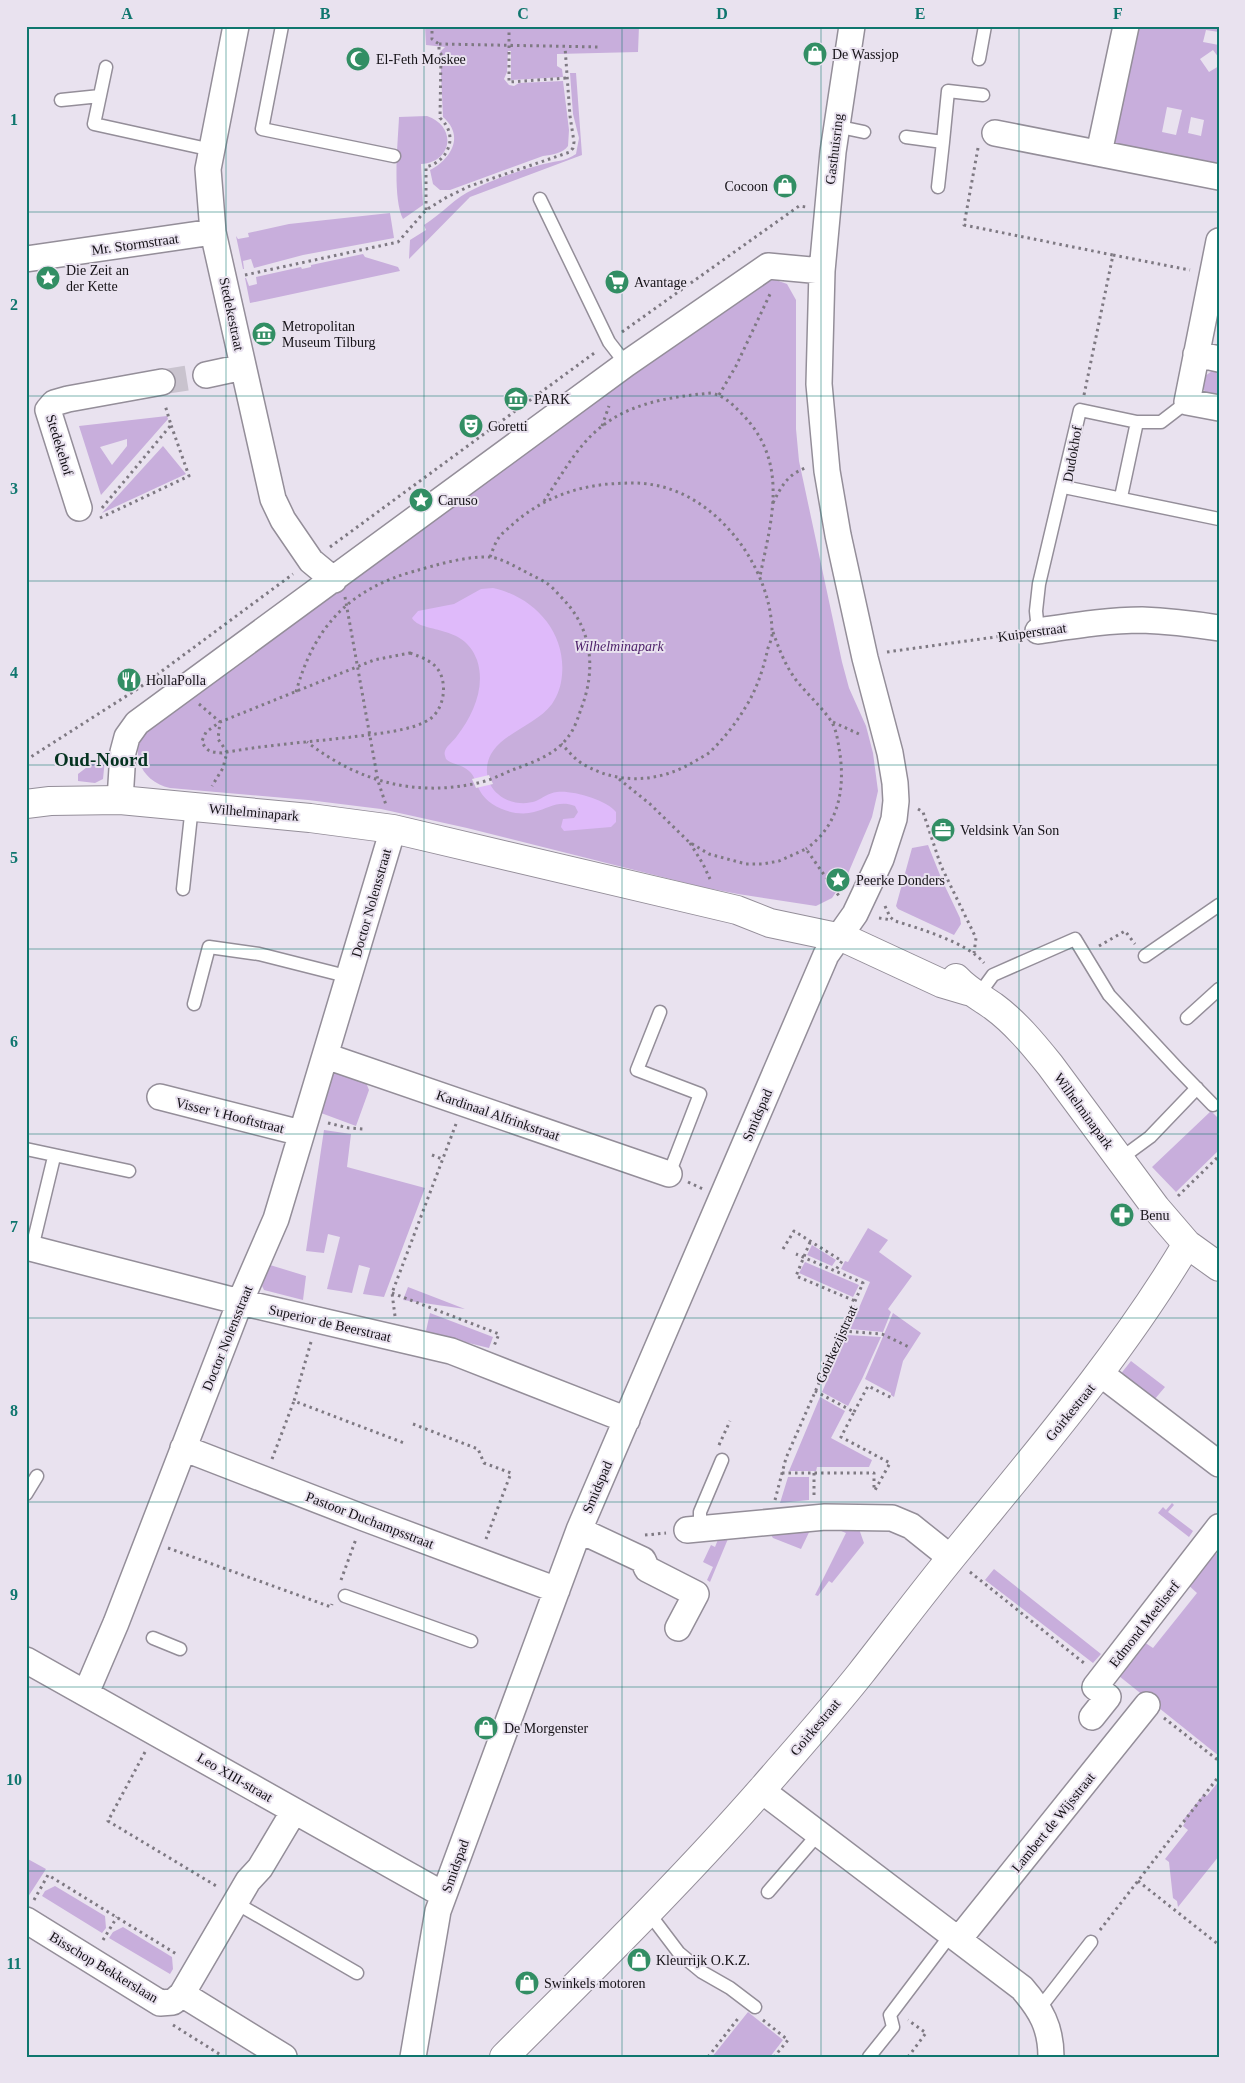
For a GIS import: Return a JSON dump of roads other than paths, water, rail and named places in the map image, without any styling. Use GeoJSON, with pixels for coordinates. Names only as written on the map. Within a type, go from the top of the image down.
{"type":"FeatureCollection","features":[{"type":"Feature","properties":{"kind":"street","name":"Stedekestraat"},"geometry":{"type":"LineString","coordinates":[[236,26],[208,169],[213,232],[273,499],[283,520],[311,561],[334,580]]}},
{"type":"Feature","properties":{"kind":"street","name":"Gasthuisring"},"geometry":{"type":"LineString","coordinates":[[822,272],[836,132],[852,26]]}},
{"type":"Feature","properties":{"kind":"street"},"geometry":{"type":"LineString","coordinates":[[1099,153],[1126,26]]}},
{"type":"Feature","properties":{"kind":"street"},"geometry":{"type":"LineString","coordinates":[[995,133],[1219,177]]}},
{"type":"Feature","properties":{"kind":"street","name":"Mr. Stormstraat"},"geometry":{"type":"LineString","coordinates":[[26,259],[213,232]]}},
{"type":"Feature","properties":{"kind":"street"},"geometry":{"type":"LineString","coordinates":[[1219,241],[1208,356],[1187,402],[1219,408]]}},
{"type":"Feature","properties":{"kind":"street"},"geometry":{"type":"LineString","coordinates":[[120,800],[123,752],[127,737],[137,723],[180,690],[334,580],[626,364],[768,266],[782,266],[822,272],[819,375],[827,471],[838,535],[895,783],[894,818],[881,859],[855,914],[842,921]]}},
{"type":"Feature","properties":{"kind":"street"},"geometry":{"type":"LineString","coordinates":[[206,375],[243,366]]}},
{"type":"Feature","properties":{"kind":"street","name":"Stedekehof"},"geometry":{"type":"LineString","coordinates":[[80,508],[48,410],[54,403],[68,399],[160,382]]}},
{"type":"Feature","properties":{"kind":"street","name":"Kuiperstraat"},"geometry":{"type":"LineString","coordinates":[[1038,631],[1096,623],[1141,620],[1181,622],[1219,628]]}},
{"type":"Feature","properties":{"kind":"street","name":"Wilhelminapark"},"geometry":{"type":"LineString","coordinates":[[26,804],[50,801],[120,800],[310,818],[393,829],[738,910],[770,923],[842,921],[866,947],[941,982],[973,994],[993,1006],[1033,1044],[1160,1212],[1187,1244],[1219,1267]]}},
{"type":"Feature","properties":{"kind":"street","name":"Doctor Nolensstraat"},"geometry":{"type":"LineString","coordinates":[[86,1693],[121,1625],[148,1541],[183,1448],[240,1302],[276,1219],[393,829]]}},
{"type":"Feature","properties":{"kind":"street","name":"Smidspad"},"geometry":{"type":"LineString","coordinates":[[413,2057],[438,1911],[525,1662],[557,1590],[579,1530],[842,921]]}},
{"type":"Feature","properties":{"kind":"street","name":"Kardinaal Alfrinkstraat"},"geometry":{"type":"LineString","coordinates":[[326,1056],[669,1174]]}},
{"type":"Feature","properties":{"kind":"street","name":"Visser 't Hooftstraat"},"geometry":{"type":"LineString","coordinates":[[160,1097],[304,1125]]}},
{"type":"Feature","properties":{"kind":"street","name":"Goirkestraat"},"geometry":{"type":"LineString","coordinates":[[504,2057],[648,1912],[761,1790],[859,1675],[951,1558],[1101,1374],[1158,1294],[1187,1244]]}},
{"type":"Feature","properties":{"kind":"street","name":"Superior de Beerstraat"},"geometry":{"type":"LineString","coordinates":[[29,1248],[240,1302],[451,1351],[627,1420]]}},
{"type":"Feature","properties":{"kind":"street","name":"Goirkestraat"},"geometry":{"type":"LineString","coordinates":[[1101,1374],[1219,1464]]}},
{"type":"Feature","properties":{"kind":"street","name":"Pastoor Duchampsstraat"},"geometry":{"type":"LineString","coordinates":[[183,1448],[557,1590]]}},
{"type":"Feature","properties":{"kind":"street"},"geometry":{"type":"LineString","coordinates":[[693,1530],[825,1516],[892,1518],[911,1526],[951,1558]]}},
{"type":"Feature","properties":{"kind":"street","name":"Edmond Meeliserf"},"geometry":{"type":"LineString","coordinates":[[1092,1717],[1108,1697],[1095,1687],[1219,1527]]}},
{"type":"Feature","properties":{"kind":"street"},"geometry":{"type":"LineString","coordinates":[[579,1530],[644,1560],[647,1569],[696,1594],[678,1628]]}},
{"type":"Feature","properties":{"kind":"street","name":"Leo XIII-straat"},"geometry":{"type":"LineString","coordinates":[[26,1660],[444,1894]]}},
{"type":"Feature","properties":{"kind":"street","name":"Lambert de Wijsstraat"},"geometry":{"type":"LineString","coordinates":[[955,1936],[1147,1704]]}},
{"type":"Feature","properties":{"kind":"street"},"geometry":{"type":"LineString","coordinates":[[761,1790],[1022,1988],[1039,2008],[1048,2030],[1051,2057]]}},
{"type":"Feature","properties":{"kind":"street"},"geometry":{"type":"LineString","coordinates":[[175,1998],[198,1967],[230,1897],[260,1868],[294,1811]]}},
{"type":"Feature","properties":{"kind":"street","name":"Bisschop Bekkerslaan"},"geometry":{"type":"LineString","coordinates":[[28,1912],[91,1960],[160,2003],[175,1998],[284,2057]]}},
{"type":"Feature","properties":{"kind":"lane"},"geometry":{"type":"LineString","coordinates":[[282,26],[262,129],[394,156]]}},
{"type":"Feature","properties":{"kind":"lane"},"geometry":{"type":"LineString","coordinates":[[978,59],[985,26]]}},
{"type":"Feature","properties":{"kind":"lane"},"geometry":{"type":"LineString","coordinates":[[106,67],[94,124],[212,150]]}},
{"type":"Feature","properties":{"kind":"lane"},"geometry":{"type":"LineString","coordinates":[[938,187],[948,91],[983,95]]}},
{"type":"Feature","properties":{"kind":"lane"},"geometry":{"type":"LineString","coordinates":[[60,100],[100,96]]}},
{"type":"Feature","properties":{"kind":"lane"},"geometry":{"type":"LineString","coordinates":[[845,128],[864,132]]}},
{"type":"Feature","properties":{"kind":"lane"},"geometry":{"type":"LineString","coordinates":[[906,137],[942,142]]}},
{"type":"Feature","properties":{"kind":"lane"},"geometry":{"type":"LineString","coordinates":[[540,199],[609,342],[626,364]]}},
{"type":"Feature","properties":{"kind":"lane"},"geometry":{"type":"LineString","coordinates":[[1120,498],[1137,422],[1161,422],[1187,402]]}},
{"type":"Feature","properties":{"kind":"lane","name":"Dudokhof"},"geometry":{"type":"LineString","coordinates":[[1137,422],[1080,410],[1064,487],[1219,519]]}},
{"type":"Feature","properties":{"kind":"lane"},"geometry":{"type":"LineString","coordinates":[[1038,631],[1036,611],[1040,584],[1064,487]]}},
{"type":"Feature","properties":{"kind":"lane"},"geometry":{"type":"LineString","coordinates":[[183,889],[192,806]]}},
{"type":"Feature","properties":{"kind":"lane"},"geometry":{"type":"LineString","coordinates":[[1145,956],[1219,906]]}},
{"type":"Feature","properties":{"kind":"lane"},"geometry":{"type":"LineString","coordinates":[[973,994],[993,975],[1075,939],[1109,995],[1214,1105]]}},
{"type":"Feature","properties":{"kind":"lane"},"geometry":{"type":"LineString","coordinates":[[194,1004],[209,947],[260,954],[350,977]]}},
{"type":"Feature","properties":{"kind":"lane"},"geometry":{"type":"LineString","coordinates":[[1187,1018],[1219,989]]}},
{"type":"Feature","properties":{"kind":"lane"},"geometry":{"type":"LineString","coordinates":[[660,1012],[637,1070],[700,1094],[669,1174]]}},
{"type":"Feature","properties":{"kind":"lane"},"geometry":{"type":"LineString","coordinates":[[1120,1159],[1150,1137],[1197,1088]]}},
{"type":"Feature","properties":{"kind":"lane"},"geometry":{"type":"LineString","coordinates":[[26,1149],[54,1157],[129,1171]]}},
{"type":"Feature","properties":{"kind":"lane"},"geometry":{"type":"LineString","coordinates":[[29,1248],[54,1157]]}},
{"type":"Feature","properties":{"kind":"lane"},"geometry":{"type":"LineString","coordinates":[[693,1530],[722,1460]]}},
{"type":"Feature","properties":{"kind":"lane"},"geometry":{"type":"LineString","coordinates":[[26,1494],[37,1476]]}},
{"type":"Feature","properties":{"kind":"lane"},"geometry":{"type":"LineString","coordinates":[[339,1597],[471,1641]]}},
{"type":"Feature","properties":{"kind":"lane"},"geometry":{"type":"LineString","coordinates":[[153,1638],[180,1649]]}},
{"type":"Feature","properties":{"kind":"lane"},"geometry":{"type":"LineString","coordinates":[[768,1892],[820,1834]]}},
{"type":"Feature","properties":{"kind":"lane"},"geometry":{"type":"LineString","coordinates":[[230,1897],[357,1973]]}},
{"type":"Feature","properties":{"kind":"lane"},"geometry":{"type":"LineString","coordinates":[[648,1912],[679,1953],[702,1972],[730,1988],[756,2012]]}},
{"type":"Feature","properties":{"kind":"lane"},"geometry":{"type":"LineString","coordinates":[[870,2057],[893,2027],[890,2015],[955,1936]]}},
{"type":"Feature","properties":{"kind":"lane"},"geometry":{"type":"LineString","coordinates":[[1039,2008],[1091,1942]]}},
{"type":"Feature","properties":{"kind":"tunnel"},"geometry":{"type":"LineString","coordinates":[[162,382],[206,375]]}},
{"type":"Feature","properties":{"kind":"place","name":"De Wassjop"},"geometry":{"type":"Point","coordinates":[815,54]}},
{"type":"Feature","properties":{"kind":"place","name":"El-Feth Moskee"},"geometry":{"type":"Point","coordinates":[358,59]}},
{"type":"Feature","properties":{"kind":"place","name":"Cocoon"},"geometry":{"type":"Point","coordinates":[785,186]}},
{"type":"Feature","properties":{"kind":"place","name":"Die Zeit an der Kette"},"geometry":{"type":"Point","coordinates":[48,278]}},
{"type":"Feature","properties":{"kind":"place","name":"Avantage"},"geometry":{"type":"Point","coordinates":[617,282]}},
{"type":"Feature","properties":{"kind":"place","name":"Metropolitan Museum Tilburg"},"geometry":{"type":"Point","coordinates":[264,334]}},
{"type":"Feature","properties":{"kind":"place","name":"PARK"},"geometry":{"type":"Point","coordinates":[516,399]}},
{"type":"Feature","properties":{"kind":"place","name":"Goretti"},"geometry":{"type":"Point","coordinates":[471,426]}},
{"type":"Feature","properties":{"kind":"place","name":"Caruso"},"geometry":{"type":"Point","coordinates":[421,500]}},
{"type":"Feature","properties":{"kind":"place","name":"HollaPolla"},"geometry":{"type":"Point","coordinates":[129,680]}},
{"type":"Feature","properties":{"kind":"place","name":"Veldsink Van Son"},"geometry":{"type":"Point","coordinates":[943,830]}},
{"type":"Feature","properties":{"kind":"place","name":"Peerke Donders"},"geometry":{"type":"Point","coordinates":[838,880]}},
{"type":"Feature","properties":{"kind":"place","name":"Benu"},"geometry":{"type":"Point","coordinates":[1122,1215]}},
{"type":"Feature","properties":{"kind":"place","name":"De Morgenster"},"geometry":{"type":"Point","coordinates":[486,1728]}},
{"type":"Feature","properties":{"kind":"place","name":"Kleurrijk O.K.Z."},"geometry":{"type":"Point","coordinates":[639,1960]}},
{"type":"Feature","properties":{"kind":"place","name":"Swinkels motoren"},"geometry":{"type":"Point","coordinates":[527,1983]}},
{"type":"Feature","properties":{"kind":"district","name":"Oud-Noord"},"geometry":{"type":"Point","coordinates":[101,759]}}]}
